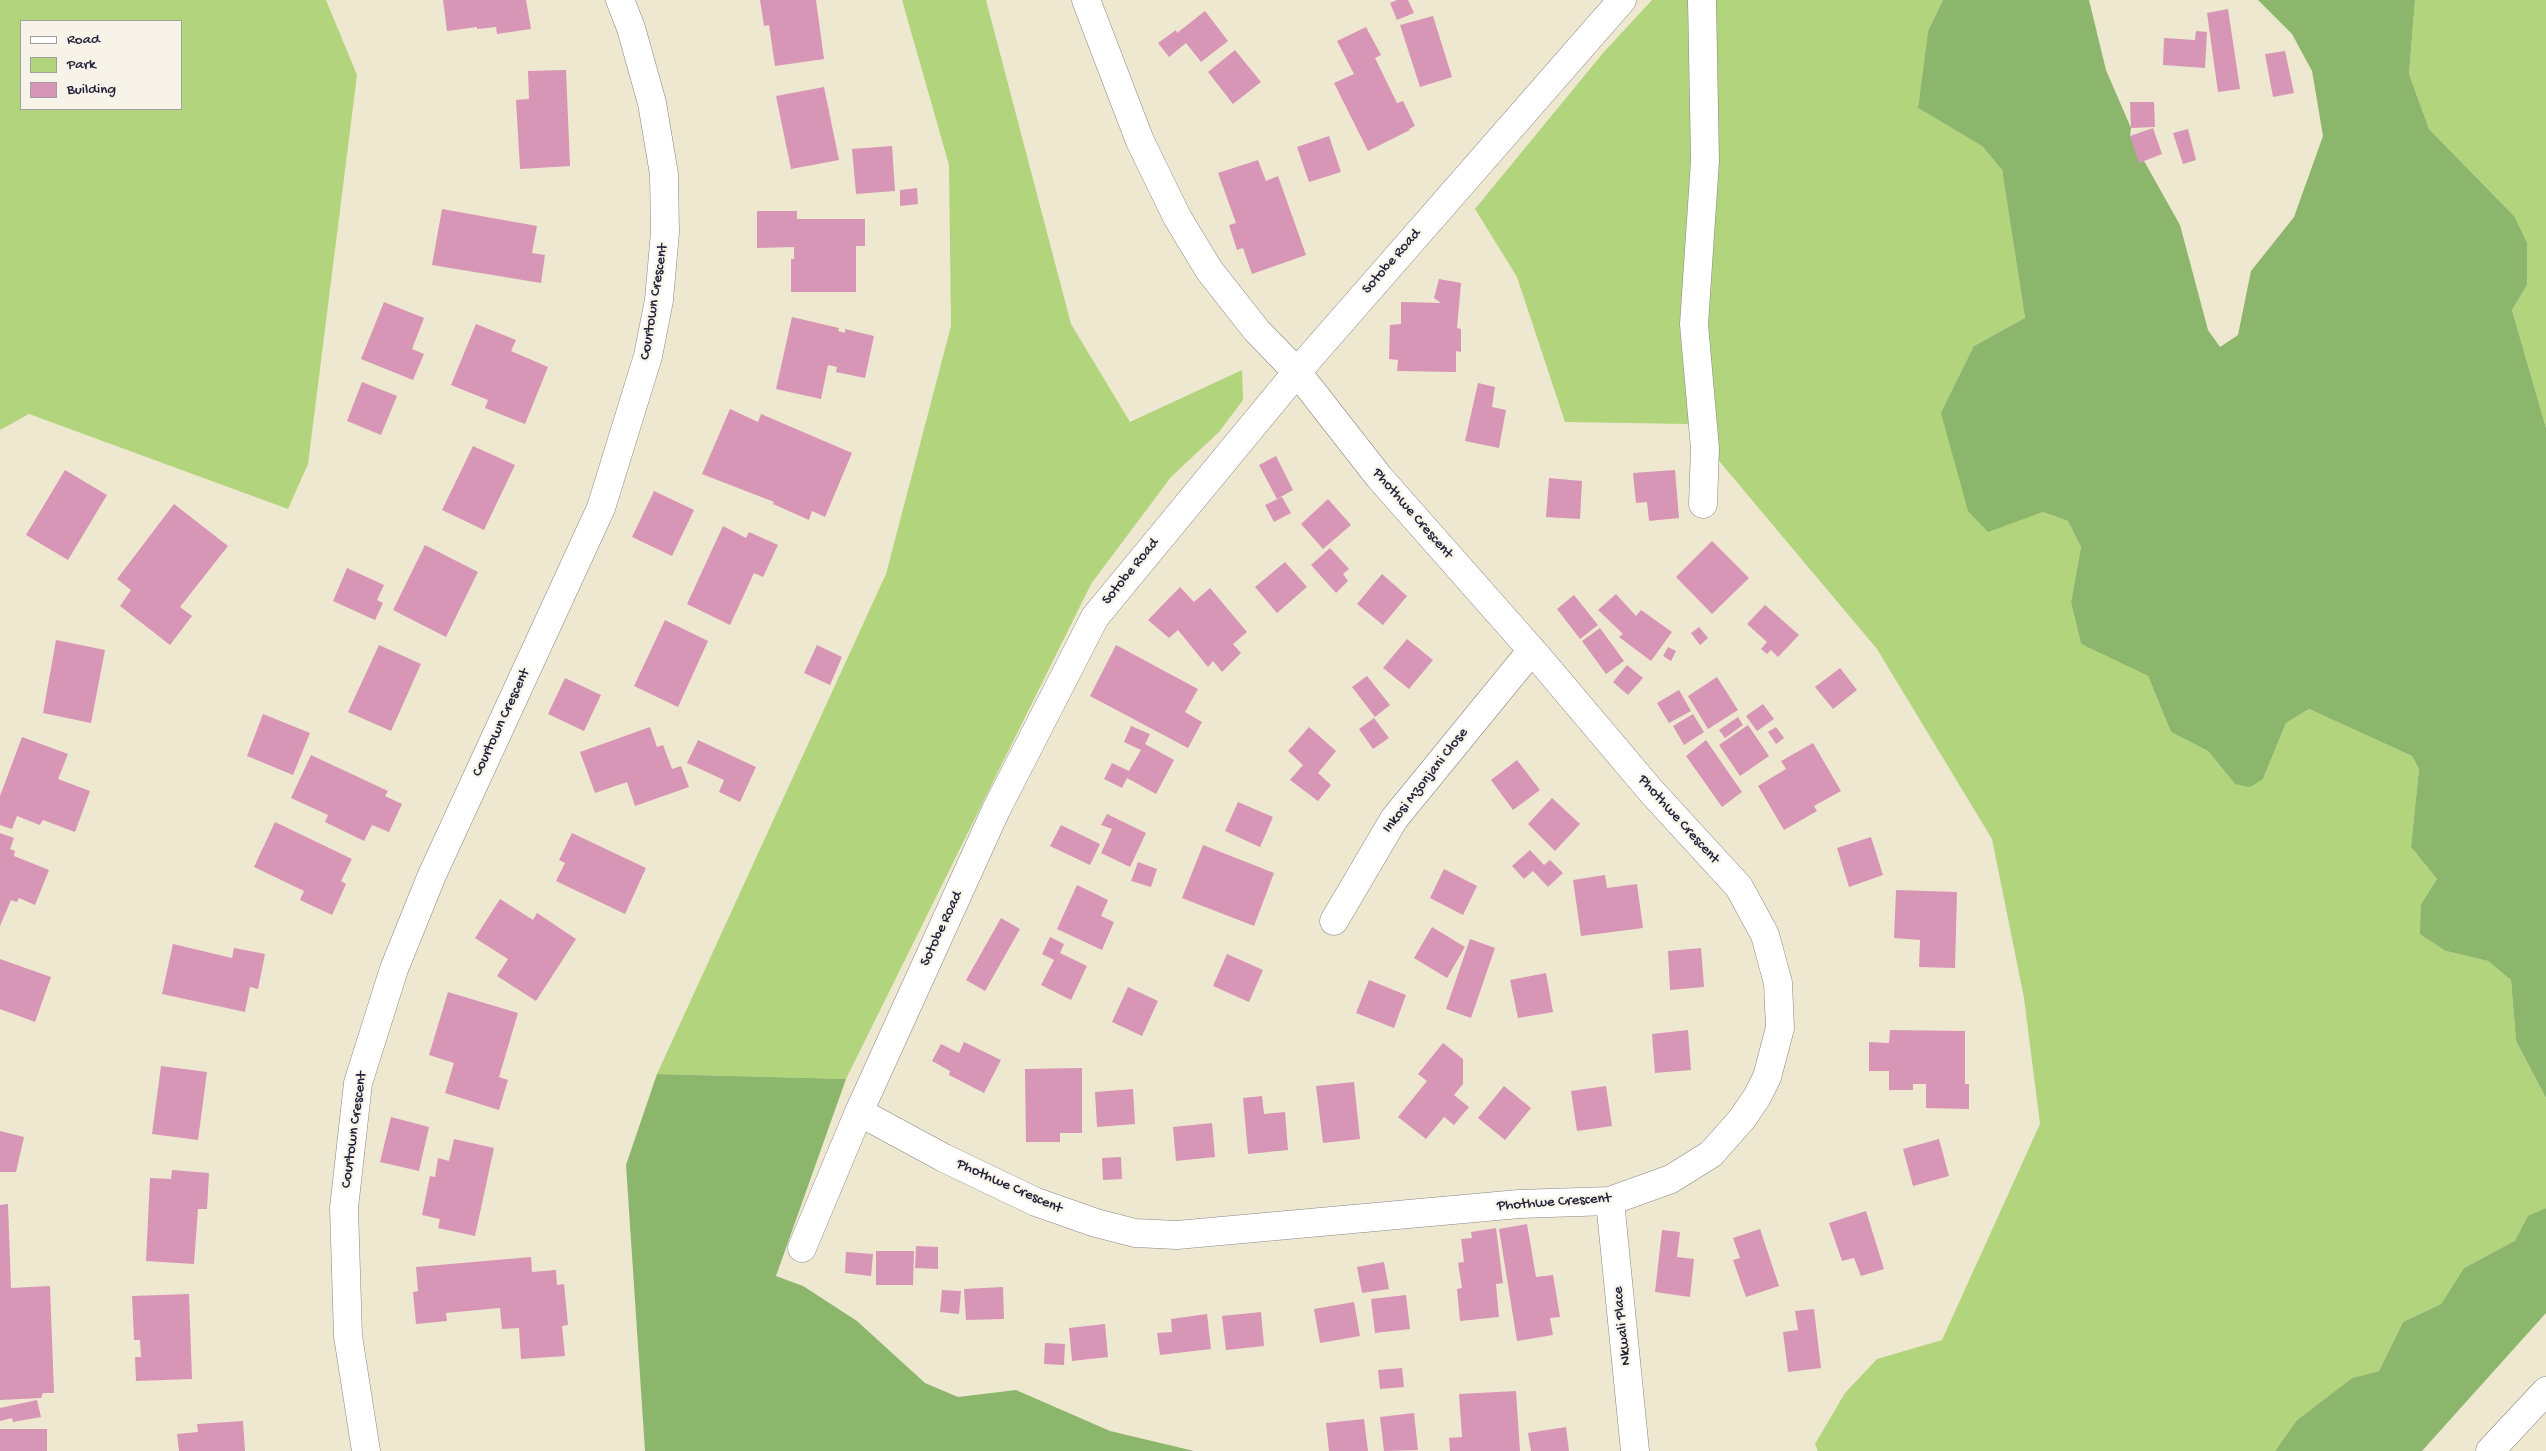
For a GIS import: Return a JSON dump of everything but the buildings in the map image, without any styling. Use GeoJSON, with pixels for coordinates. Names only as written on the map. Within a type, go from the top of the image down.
{"type":"FeatureCollection","features":[{"type":"Feature","properties":{"kind":"street","name":"Courtown Crescent"},"geometry":{"type":"LineString","coordinates":[[366,1451],[348,1336],[344,1208],[358,1084],[394,969],[432,875],[601,508],[636,402],[648,356],[655,318],[665,232],[664,174],[652,103],[631,28],[620,0]]}},
{"type":"Feature","properties":{"kind":"street","name":"Phothwe Crescent"},"geometry":{"type":"LineString","coordinates":[[859,1112],[944,1158],[1036,1202],[1096,1223],[1135,1233],[1186,1234],[1519,1204],[1610,1201],[1671,1179],[1692,1168],[1711,1154],[1742,1119],[1757,1097],[1774,1055],[1780,1028],[1778,983],[1765,935],[1739,887],[1651,791],[1532,650],[1379,477],[1297,372],[1257,331],[1209,270],[1177,217],[1140,142],[1086,0]]}},
{"type":"Feature","properties":{"kind":"street","name":"Sotobe Road"},"geometry":{"type":"LineString","coordinates":[[802,1248],[859,1112],[996,810],[1095,617],[1297,372],[1622,0]]}},
{"type":"Feature","properties":{"kind":"street"},"geometry":{"type":"LineString","coordinates":[[1702,0],[1705,161],[1694,324],[1705,449],[1703,504]]}},
{"type":"Feature","properties":{"kind":"street","name":"Inkosi Mzonjani Close"},"geometry":{"type":"LineString","coordinates":[[1334,921],[1394,819],[1532,650]]}},
{"type":"Feature","properties":{"kind":"street","name":"Nkwali Place"},"geometry":{"type":"LineString","coordinates":[[1610,1201],[1635,1451]]}},
{"type":"Feature","properties":{"kind":"street"},"geometry":{"type":"LineString","coordinates":[[2490,1451],[2546,1391]]}},
{"type":"Feature","properties":{"kind":"green space"},"geometry":{"type":"Polygon","coordinates":[[[0,0],[326,0],[357,75],[308,464],[288,509],[29,414],[0,430],[0,0]]]}},
{"type":"Feature","properties":{"kind":"green space"},"geometry":{"type":"Polygon","coordinates":[[[902,0],[986,0],[1071,324],[1130,422],[1242,370],[1243,400],[1219,432],[1171,477],[1091,584],[846,1079],[657,1074],[886,574],[951,326],[949,165],[902,0]]]}},
{"type":"Feature","properties":{"kind":"green space"},"geometry":{"type":"Polygon","coordinates":[[[1652,0],[1943,0],[1928,31],[1918,108],[1982,146],[2002,170],[2025,318],[1974,346],[1988,531],[2043,512],[2068,521],[2081,547],[2071,602],[2081,644],[2148,676],[2171,732],[2208,751],[2235,784],[2263,779],[2286,723],[2309,709],[2412,756],[2419,769],[2411,847],[2437,879],[2421,904],[2446,951],[2488,961],[2511,980],[2516,1041],[2546,1098],[2546,1208],[2528,1217],[2516,1241],[2464,1268],[2441,1304],[2403,1322],[2379,1371],[2352,1378],[2297,1420],[2275,1451],[1818,1451],[1815,1444],[1845,1393],[1877,1359],[1942,1340],[2040,1124],[2024,998],[1992,839],[1877,649],[1688,424],[1565,422],[1517,277],[1475,209],[1603,53],[1652,0]]]}},
{"type":"Feature","properties":{"kind":"green space"},"geometry":{"type":"Polygon","coordinates":[[[1943,0],[2089,0],[2106,70],[2131,128],[2130,136],[2180,225],[2208,330],[2220,347],[2238,335],[2251,271],[2294,217],[2323,136],[2312,71],[2292,34],[2258,0],[2415,0],[2409,74],[2429,129],[2514,216],[2527,243],[2527,285],[2512,310],[2546,428],[2546,1098],[2516,1041],[2511,980],[2488,961],[2446,951],[2420,934],[2421,904],[2437,879],[2411,847],[2419,769],[2412,756],[2309,709],[2286,723],[2263,779],[2250,787],[2235,784],[2208,751],[2171,732],[2148,676],[2081,644],[2071,602],[2081,547],[2068,521],[2043,512],[1988,532],[1968,511],[1941,413],[1974,346],[2025,318],[2002,170],[1982,146],[1918,108],[1928,31],[1943,0]]]}},
{"type":"Feature","properties":{"kind":"green space"},"geometry":{"type":"Polygon","coordinates":[[[2415,0],[2546,0],[2546,428],[2512,310],[2527,285],[2514,216],[2429,129],[2409,74],[2415,0]]]}},
{"type":"Feature","properties":{"kind":"green space"},"geometry":{"type":"Polygon","coordinates":[[[657,1074],[846,1079],[776,1276],[803,1286],[857,1321],[925,1383],[958,1397],[1016,1390],[1110,1431],[1194,1451],[645,1451],[626,1165],[657,1074]]]}},
{"type":"Feature","properties":{"kind":"green space"},"geometry":{"type":"Polygon","coordinates":[[[2546,1208],[2546,1313],[2422,1451],[2275,1451],[2297,1420],[2352,1378],[2379,1371],[2403,1322],[2441,1304],[2464,1268],[2515,1241],[2528,1216],[2546,1208]]]}}]}
